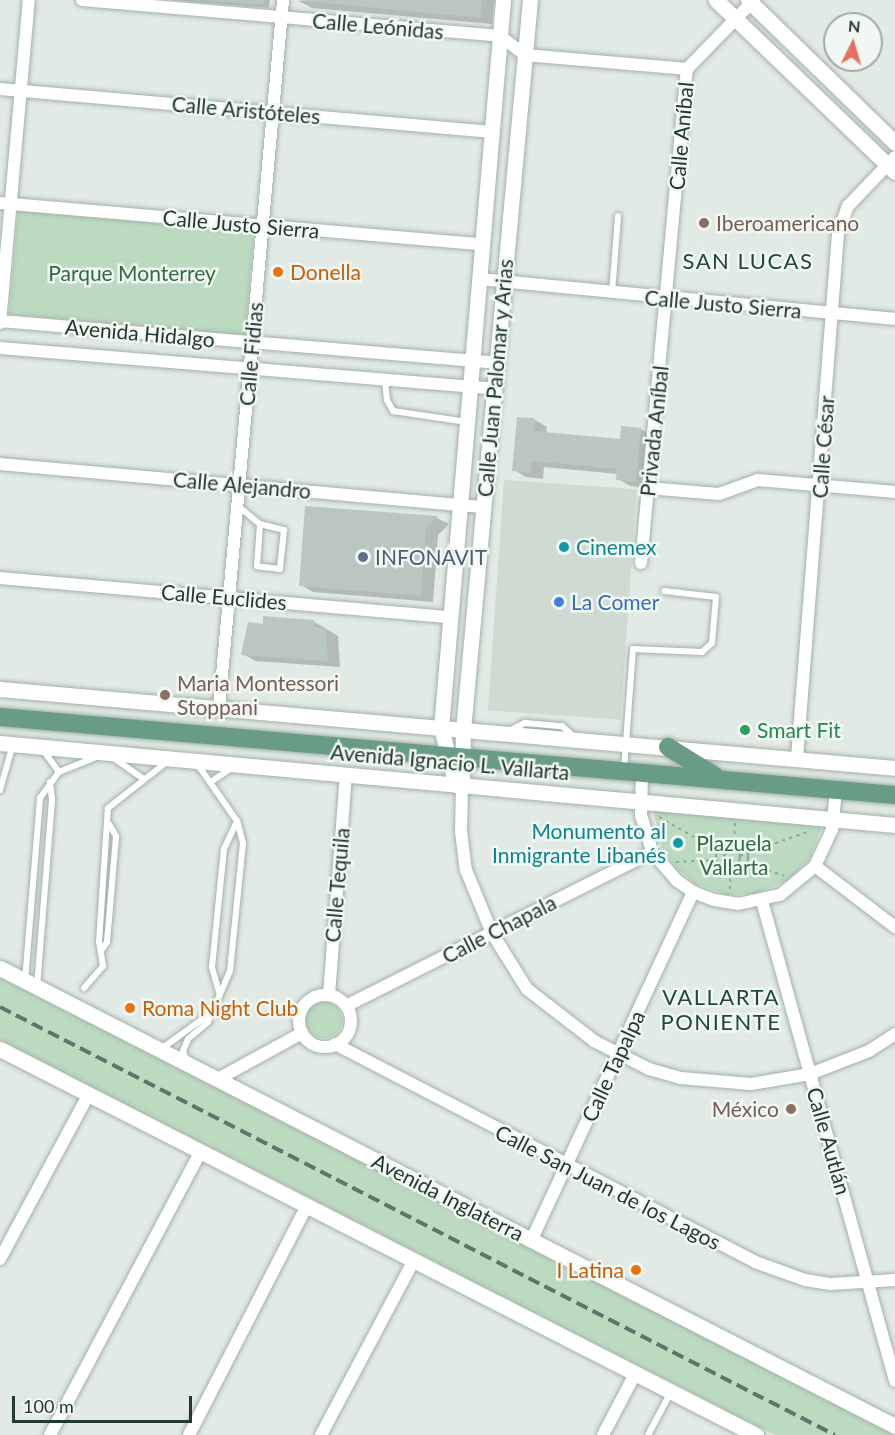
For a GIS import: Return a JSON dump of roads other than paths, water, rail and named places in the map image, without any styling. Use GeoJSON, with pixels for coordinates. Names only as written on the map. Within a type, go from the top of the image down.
{"type":"FeatureCollection","features":[{"type":"Feature","properties":{"kind":"main road","name":"Avenida Ignacio L. Vallarta"},"geometry":{"type":"LineString","coordinates":[[0,717],[642,771],[895,795]]}},
{"type":"Feature","properties":{"kind":"main road"},"geometry":{"type":"LineString","coordinates":[[668,747],[719,778]]}},
{"type":"Feature","properties":{"kind":"street"},"geometry":{"type":"LineString","coordinates":[[0,322],[5,203],[21,91],[29,0]]}},
{"type":"Feature","properties":{"kind":"street","name":"Calle Leónidas"},"geometry":{"type":"LineString","coordinates":[[82,0],[500,36]]}},
{"type":"Feature","properties":{"kind":"street","name":"Calle Fidias"},"geometry":{"type":"LineString","coordinates":[[219,708],[283,0]]}},
{"type":"Feature","properties":{"kind":"street","name":"Calle Juan Palomar y Arias"},"geometry":{"type":"LineString","coordinates":[[455,755],[441,728],[503,0]]}},
{"type":"Feature","properties":{"kind":"street","name":"Calle Juan Palomar y Arias"},"geometry":{"type":"LineString","coordinates":[[455,755],[463,730],[530,0]]}},
{"type":"Feature","properties":{"kind":"street"},"geometry":{"type":"LineString","coordinates":[[716,0],[893,165]]}},
{"type":"Feature","properties":{"kind":"street"},"geometry":{"type":"LineString","coordinates":[[751,1],[895,143]]}},
{"type":"Feature","properties":{"kind":"street","name":"Calle Aníbal"},"geometry":{"type":"LineString","coordinates":[[667,298],[687,69],[751,1]]}},
{"type":"Feature","properties":{"kind":"street"},"geometry":{"type":"LineString","coordinates":[[500,36],[525,55],[687,69]]}},
{"type":"Feature","properties":{"kind":"street","name":"Calle Aristóteles"},"geometry":{"type":"LineString","coordinates":[[0,89],[492,132]]}},
{"type":"Feature","properties":{"kind":"street","name":"Calle César"},"geometry":{"type":"LineString","coordinates":[[797,758],[841,219],[855,197],[893,165]]}},
{"type":"Feature","properties":{"kind":"street","name":"Calle Justo Sierra"},"geometry":{"type":"LineString","coordinates":[[5,203],[483,244]]}},
{"type":"Feature","properties":{"kind":"street","name":"Calle Justo Sierra"},"geometry":{"type":"LineString","coordinates":[[480,279],[895,319]]}},
{"type":"Feature","properties":{"kind":"street","name":"Privada Aníbal"},"geometry":{"type":"LineString","coordinates":[[641,563],[667,298]]}},
{"type":"Feature","properties":{"kind":"street","name":"Avenida Hidalgo"},"geometry":{"type":"LineString","coordinates":[[0,322],[496,363]]}},
{"type":"Feature","properties":{"kind":"street","name":"Avenida Hidalgo"},"geometry":{"type":"LineString","coordinates":[[0,348],[494,389]]}},
{"type":"Feature","properties":{"kind":"street","name":"Calle Alejandro"},"geometry":{"type":"LineString","coordinates":[[0,464],[484,507]]}},
{"type":"Feature","properties":{"kind":"street"},"geometry":{"type":"LineString","coordinates":[[648,488],[720,494],[758,480],[895,492]]}},
{"type":"Feature","properties":{"kind":"street","name":"Calle Euclides"},"geometry":{"type":"LineString","coordinates":[[0,578],[449,617]]}},
{"type":"Feature","properties":{"kind":"street","name":"Avenida Ignacio L. Vallarta"},"geometry":{"type":"LineString","coordinates":[[0,689],[895,768]]}},
{"type":"Feature","properties":{"kind":"street","name":"Avenida Ignacio L. Vallarta"},"geometry":{"type":"LineString","coordinates":[[6,744],[346,775],[460,790],[640,802],[895,825]]}},
{"type":"Feature","properties":{"kind":"street"},"geometry":{"type":"LineString","coordinates":[[455,755],[466,870],[492,933],[527,989],[571,1027],[619,1055],[649,1069],[716,1083],[751,1084],[810,1074],[869,1051],[894,1037]]}},
{"type":"Feature","properties":{"kind":"street"},"geometry":{"type":"LineString","coordinates":[[642,771],[640,802],[643,831],[652,852],[676,880],[693,892],[714,900],[762,901],[797,884],[815,866],[834,819],[836,790]]}},
{"type":"Feature","properties":{"kind":"street","name":"Calle Tequila"},"geometry":{"type":"LineString","coordinates":[[328,995],[346,775]]}},
{"type":"Feature","properties":{"kind":"street","name":"Calle Chapala"},"geometry":{"type":"LineString","coordinates":[[346,1006],[652,852]]}},
{"type":"Feature","properties":{"kind":"street"},"geometry":{"type":"LineString","coordinates":[[815,866],[895,927]]}},
{"type":"Feature","properties":{"kind":"street","name":"Calle Tapalpa"},"geometry":{"type":"LineString","coordinates":[[532,1239],[693,892]]}},
{"type":"Feature","properties":{"kind":"street","name":"Calle Autlán"},"geometry":{"type":"LineString","coordinates":[[762,901],[870,1283],[895,1381]]}},
{"type":"Feature","properties":{"kind":"street","name":"Avenida Inglaterra"},"geometry":{"type":"LineString","coordinates":[[0,968],[895,1426]]}},
{"type":"Feature","properties":{"kind":"street"},"geometry":{"type":"LineString","coordinates":[[328,995],[346,1006],[350,1028],[335,1044],[312,1044],[302,1033],[299,1017],[306,1003],[328,995]]}},
{"type":"Feature","properties":{"kind":"street"},"geometry":{"type":"LineString","coordinates":[[218,1079],[302,1033]]}},
{"type":"Feature","properties":{"kind":"street","name":"Calle San Juan de los Lagos"},"geometry":{"type":"LineString","coordinates":[[335,1044],[567,1166],[771,1268],[822,1282],[870,1283],[895,1280]]}},
{"type":"Feature","properties":{"kind":"street"},"geometry":{"type":"LineString","coordinates":[[0,1048],[756,1435]]}},
{"type":"Feature","properties":{"kind":"street"},"geometry":{"type":"LineString","coordinates":[[0,1259],[89,1094]]}},
{"type":"Feature","properties":{"kind":"street"},"geometry":{"type":"LineString","coordinates":[[50,1435],[201,1151]]}},
{"type":"Feature","properties":{"kind":"street"},"geometry":{"type":"LineString","coordinates":[[189,1435],[307,1205]]}},
{"type":"Feature","properties":{"kind":"street"},"geometry":{"type":"LineString","coordinates":[[321,1435],[414,1260]]}},
{"type":"Feature","properties":{"kind":"street"},"geometry":{"type":"LineString","coordinates":[[603,1435],[635,1374]]}},
{"type":"Feature","properties":{"kind":"lane"},"geometry":{"type":"LineString","coordinates":[[612,293],[618,216]]}},
{"type":"Feature","properties":{"kind":"lane"},"geometry":{"type":"LineString","coordinates":[[385,381],[387,400],[393,411],[467,422]]}},
{"type":"Feature","properties":{"kind":"lane"},"geometry":{"type":"LineString","coordinates":[[237,505],[260,524],[284,530],[280,569],[257,566],[260,524]]}},
{"type":"Feature","properties":{"kind":"lane"},"geometry":{"type":"LineString","coordinates":[[624,770],[633,649],[702,652],[712,643],[716,597],[663,591]]}},
{"type":"Feature","properties":{"kind":"lane"},"geometry":{"type":"LineString","coordinates":[[0,790],[6,744]]}},
{"type":"Feature","properties":{"kind":"lane"},"geometry":{"type":"LineString","coordinates":[[40,747],[59,772]]}},
{"type":"Feature","properties":{"kind":"lane"},"geometry":{"type":"LineString","coordinates":[[31,984],[40,798],[50,781],[59,772],[86,758],[113,759],[126,763],[144,779]]}},
{"type":"Feature","properties":{"kind":"lane"},"geometry":{"type":"LineString","coordinates":[[84,988],[103,966],[103,948],[99,942],[111,804],[171,759]]}},
{"type":"Feature","properties":{"kind":"lane"},"geometry":{"type":"LineString","coordinates":[[188,1064],[183,1051],[188,1039],[214,1010],[219,992],[227,981],[243,843],[237,821],[212,782],[195,761]]}},
{"type":"Feature","properties":{"kind":"lane"},"geometry":{"type":"LineString","coordinates":[[212,782],[235,765]]}},
{"type":"Feature","properties":{"kind":"lane"},"geometry":{"type":"LineString","coordinates":[[31,984],[52,799],[50,781]]}},
{"type":"Feature","properties":{"kind":"lane"},"geometry":{"type":"LineString","coordinates":[[219,992],[213,977],[213,956],[224,849],[237,821]]}},
{"type":"Feature","properties":{"kind":"lane"},"geometry":{"type":"LineString","coordinates":[[160,1050],[214,1010]]}},
{"type":"Feature","properties":{"kind":"lane"},"geometry":{"type":"LineString","coordinates":[[648,1435],[671,1392]]}},
{"type":"Feature","properties":{"kind":"railway"},"geometry":{"type":"LineString","coordinates":[[0,1007],[835,1435]]}},
{"type":"Feature","properties":{"kind":"place","name":"Iberoamericano"},"geometry":{"type":"Point","coordinates":[704,223]}},
{"type":"Feature","properties":{"kind":"place","name":"Donella"},"geometry":{"type":"Point","coordinates":[278,272]}},
{"type":"Feature","properties":{"kind":"place","name":"Cinemex"},"geometry":{"type":"Point","coordinates":[564,547]}},
{"type":"Feature","properties":{"kind":"place","name":"INFONAVIT"},"geometry":{"type":"Point","coordinates":[363,557]}},
{"type":"Feature","properties":{"kind":"place","name":"La Comer"},"geometry":{"type":"Point","coordinates":[559,602]}},
{"type":"Feature","properties":{"kind":"place","name":"Maria Montessori Stoppani"},"geometry":{"type":"Point","coordinates":[165,695]}},
{"type":"Feature","properties":{"kind":"place","name":"Smart Fit"},"geometry":{"type":"Point","coordinates":[745,730]}},
{"type":"Feature","properties":{"kind":"place","name":"Monumento al Inmigrante Libanés"},"geometry":{"type":"Point","coordinates":[678,843]}},
{"type":"Feature","properties":{"kind":"place","name":"Roma Night Club"},"geometry":{"type":"Point","coordinates":[130,1008]}},
{"type":"Feature","properties":{"kind":"place","name":"México"},"geometry":{"type":"Point","coordinates":[791,1109]}},
{"type":"Feature","properties":{"kind":"place","name":"I Latina"},"geometry":{"type":"Point","coordinates":[636,1270]}},
{"type":"Feature","properties":{"kind":"district","name":"SAN LUCAS"},"geometry":{"type":"Point","coordinates":[748,261]}},
{"type":"Feature","properties":{"kind":"district","name":"VALLARTA PONIENTE"},"geometry":{"type":"Point","coordinates":[721,1008]}},
{"type":"Feature","properties":{"kind":"park label","name":"Parque Monterrey"},"geometry":{"type":"Point","coordinates":[132,273]}},
{"type":"Feature","properties":{"kind":"park label","name":"Plazuela Vallarta"},"geometry":{"type":"Point","coordinates":[734,855]}}]}
